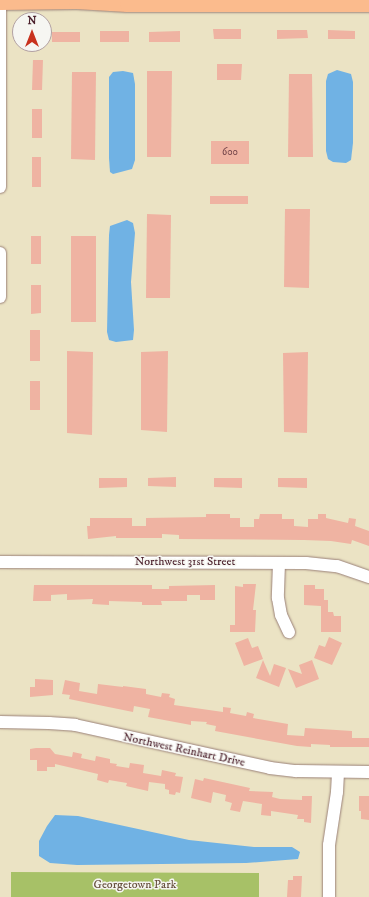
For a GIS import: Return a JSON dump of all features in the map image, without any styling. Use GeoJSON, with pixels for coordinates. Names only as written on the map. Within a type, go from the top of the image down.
{"type":"FeatureCollection","features":[{"type":"Feature","properties":{"kind":"main road"},"geometry":{"type":"LineString","coordinates":[[0,2],[76,1],[127,4],[369,4]]}},
{"type":"Feature","properties":{"kind":"street"},"geometry":{"type":"LineString","coordinates":[[0,2],[0,187]]}},
{"type":"Feature","properties":{"kind":"street"},"geometry":{"type":"LineString","coordinates":[[0,253],[0,297]]}},
{"type":"Feature","properties":{"kind":"street","name":"Northwest 31st Street"},"geometry":{"type":"LineString","coordinates":[[0,562],[306,563],[337,566],[369,576]]}},
{"type":"Feature","properties":{"kind":"street"},"geometry":{"type":"LineString","coordinates":[[279,563],[278,598],[281,616],[289,632]]}},
{"type":"Feature","properties":{"kind":"street","name":"Northwest Reinhart Drive"},"geometry":{"type":"LineString","coordinates":[[0,722],[75,725],[270,768],[296,771],[369,772]]}},
{"type":"Feature","properties":{"kind":"street"},"geometry":{"type":"LineString","coordinates":[[329,897],[329,845],[338,772]]}},
{"type":"Feature","properties":{"kind":"green space","name":"Georgetown Park"},"geometry":{"type":"Polygon","coordinates":[[[11,872],[259,873],[259,897],[11,897],[11,872]]]}},
{"type":"Feature","properties":{"kind":"water"},"geometry":{"type":"Polygon","coordinates":[[[337,70],[351,74],[353,82],[353,143],[351,160],[346,163],[333,162],[328,159],[326,151],[326,81],[328,74],[337,70]]]}},
{"type":"Feature","properties":{"kind":"water"},"geometry":{"type":"Polygon","coordinates":[[[123,71],[133,73],[135,84],[135,160],[132,169],[113,174],[110,172],[109,158],[109,77],[113,72],[123,71]]]}},
{"type":"Feature","properties":{"kind":"water"},"geometry":{"type":"Polygon","coordinates":[[[127,220],[133,223],[135,233],[131,282],[134,330],[133,340],[116,342],[109,340],[107,332],[109,235],[110,226],[127,220]]]}},
{"type":"Feature","properties":{"kind":"water"},"geometry":{"type":"Polygon","coordinates":[[[55,815],[78,816],[189,840],[254,847],[292,847],[300,852],[298,859],[246,863],[77,865],[50,863],[39,856],[39,841],[55,815]]]}},
{"type":"Feature","properties":{"kind":"building"},"geometry":{"type":"Polygon","coordinates":[[[213,29],[241,29],[241,39],[214,39],[213,29]]]}},
{"type":"Feature","properties":{"kind":"building"},"geometry":{"type":"Polygon","coordinates":[[[277,30],[307,30],[308,38],[277,39],[277,30]]]}},
{"type":"Feature","properties":{"kind":"building"},"geometry":{"type":"Polygon","coordinates":[[[328,30],[355,31],[355,39],[328,39],[328,30]]]}},
{"type":"Feature","properties":{"kind":"building"},"geometry":{"type":"Polygon","coordinates":[[[100,31],[129,31],[129,42],[100,42],[100,31]]]}},
{"type":"Feature","properties":{"kind":"building"},"geometry":{"type":"Polygon","coordinates":[[[180,31],[180,42],[149,42],[149,32],[180,31]]]}},
{"type":"Feature","properties":{"kind":"building"},"geometry":{"type":"Polygon","coordinates":[[[52,32],[80,32],[80,42],[52,42],[52,32]]]}},
{"type":"Feature","properties":{"kind":"building"},"geometry":{"type":"Polygon","coordinates":[[[33,60],[43,60],[42,90],[32,90],[33,60]]]}},
{"type":"Feature","properties":{"kind":"building"},"geometry":{"type":"Polygon","coordinates":[[[217,64],[242,64],[241,80],[217,80],[217,64]]]}},
{"type":"Feature","properties":{"kind":"building"},"geometry":{"type":"Polygon","coordinates":[[[147,71],[172,71],[171,157],[147,157],[147,71]]]}},
{"type":"Feature","properties":{"kind":"building"},"geometry":{"type":"Polygon","coordinates":[[[72,72],[96,72],[95,160],[71,159],[72,72]]]}},
{"type":"Feature","properties":{"kind":"building"},"geometry":{"type":"Polygon","coordinates":[[[289,74],[312,74],[313,157],[288,157],[289,74]]]}},
{"type":"Feature","properties":{"kind":"building"},"geometry":{"type":"Polygon","coordinates":[[[32,109],[42,109],[42,138],[32,138],[32,109]]]}},
{"type":"Feature","properties":{"kind":"building"},"geometry":{"type":"Polygon","coordinates":[[[211,141],[249,141],[249,164],[211,164],[211,141]]]}},
{"type":"Feature","properties":{"kind":"building"},"geometry":{"type":"Polygon","coordinates":[[[32,157],[41,157],[41,187],[32,187],[32,157]]]}},
{"type":"Feature","properties":{"kind":"building"},"geometry":{"type":"Polygon","coordinates":[[[210,196],[248,196],[248,204],[210,204],[210,196]]]}},
{"type":"Feature","properties":{"kind":"building"},"geometry":{"type":"Polygon","coordinates":[[[285,209],[310,209],[309,288],[284,287],[285,209]]]}},
{"type":"Feature","properties":{"kind":"building"},"geometry":{"type":"Polygon","coordinates":[[[147,214],[171,215],[170,298],[146,298],[147,214]]]}},
{"type":"Feature","properties":{"kind":"building"},"geometry":{"type":"Polygon","coordinates":[[[31,236],[41,236],[41,264],[31,264],[31,236]]]}},
{"type":"Feature","properties":{"kind":"building"},"geometry":{"type":"Polygon","coordinates":[[[71,236],[96,236],[96,322],[71,322],[71,236]]]}},
{"type":"Feature","properties":{"kind":"building"},"geometry":{"type":"Polygon","coordinates":[[[31,285],[41,285],[41,313],[31,314],[31,285]]]}},
{"type":"Feature","properties":{"kind":"building"},"geometry":{"type":"Polygon","coordinates":[[[30,330],[40,330],[40,361],[30,361],[30,330]]]}},
{"type":"Feature","properties":{"kind":"building"},"geometry":{"type":"Polygon","coordinates":[[[67,351],[93,352],[92,435],[67,433],[67,351]]]}},
{"type":"Feature","properties":{"kind":"building"},"geometry":{"type":"Polygon","coordinates":[[[168,351],[167,432],[141,430],[141,352],[168,351]]]}},
{"type":"Feature","properties":{"kind":"building"},"geometry":{"type":"Polygon","coordinates":[[[308,352],[307,433],[284,432],[283,353],[308,352]]]}},
{"type":"Feature","properties":{"kind":"building"},"geometry":{"type":"Polygon","coordinates":[[[30,381],[40,381],[40,410],[30,410],[30,381]]]}},
{"type":"Feature","properties":{"kind":"building"},"geometry":{"type":"Polygon","coordinates":[[[176,477],[176,487],[148,486],[148,478],[176,477]]]}},
{"type":"Feature","properties":{"kind":"building"},"geometry":{"type":"Polygon","coordinates":[[[99,478],[127,478],[127,487],[99,488],[99,478]]]}},
{"type":"Feature","properties":{"kind":"building"},"geometry":{"type":"Polygon","coordinates":[[[214,478],[242,478],[242,488],[214,487],[214,478]]]}},
{"type":"Feature","properties":{"kind":"building"},"geometry":{"type":"Polygon","coordinates":[[[278,478],[307,478],[307,488],[278,487],[278,478]]]}},
{"type":"Feature","properties":{"kind":"building"},"geometry":{"type":"Polygon","coordinates":[[[206,514],[230,514],[230,518],[240,518],[240,527],[254,527],[254,519],[259,519],[260,514],[282,514],[282,519],[294,519],[294,526],[308,527],[308,519],[318,519],[318,514],[326,514],[326,518],[348,523],[349,518],[356,519],[355,526],[369,531],[369,546],[352,540],[351,544],[331,541],[304,540],[179,539],[179,535],[162,534],[162,538],[116,538],[116,536],[88,539],[87,526],[90,526],[90,518],[132,518],[132,526],[146,526],[146,518],[206,517],[206,514]]]}},
{"type":"Feature","properties":{"kind":"building"},"geometry":{"type":"Polygon","coordinates":[[[243,584],[256,584],[253,610],[256,610],[255,632],[230,632],[230,625],[235,625],[235,586],[243,587],[243,584]]]}},
{"type":"Feature","properties":{"kind":"building"},"geometry":{"type":"Polygon","coordinates":[[[34,585],[152,585],[152,589],[169,589],[169,586],[215,585],[215,600],[200,600],[200,595],[187,595],[187,601],[161,601],[162,605],[142,605],[142,602],[109,601],[109,605],[92,604],[93,599],[67,600],[67,594],[51,595],[51,601],[33,601],[34,585]]]}},
{"type":"Feature","properties":{"kind":"building"},"geometry":{"type":"Polygon","coordinates":[[[304,585],[315,585],[315,589],[324,589],[324,600],[328,600],[328,612],[333,612],[334,616],[341,616],[341,632],[321,632],[321,606],[304,605],[304,585]]]}},
{"type":"Feature","properties":{"kind":"building"},"geometry":{"type":"Polygon","coordinates":[[[329,637],[342,643],[332,665],[314,658],[319,645],[325,647],[329,637]]]}},
{"type":"Feature","properties":{"kind":"building"},"geometry":{"type":"Polygon","coordinates":[[[248,638],[252,648],[258,646],[263,659],[244,666],[235,643],[248,638]]]}},
{"type":"Feature","properties":{"kind":"building"},"geometry":{"type":"Polygon","coordinates":[[[263,660],[270,676],[274,664],[286,668],[279,687],[256,678],[263,660]]]}},
{"type":"Feature","properties":{"kind":"building"},"geometry":{"type":"Polygon","coordinates":[[[312,660],[319,679],[296,688],[288,669],[302,674],[299,665],[312,660]]]}},
{"type":"Feature","properties":{"kind":"building"},"geometry":{"type":"Polygon","coordinates":[[[35,679],[53,680],[53,695],[30,697],[30,687],[35,687],[35,679]]]}},
{"type":"Feature","properties":{"kind":"building"},"geometry":{"type":"Polygon","coordinates":[[[65,680],[80,683],[79,691],[97,694],[98,684],[123,686],[146,689],[146,694],[161,697],[162,693],[170,694],[169,697],[175,699],[174,705],[223,712],[223,707],[231,708],[230,713],[246,716],[247,712],[254,714],[253,718],[288,724],[287,735],[304,736],[305,728],[352,731],[352,738],[369,738],[369,747],[330,747],[330,745],[311,744],[311,747],[297,746],[215,731],[216,726],[206,724],[207,722],[191,721],[191,725],[148,717],[150,709],[134,706],[133,712],[69,699],[70,695],[62,694],[65,680]]]}},
{"type":"Feature","properties":{"kind":"building"},"geometry":{"type":"Polygon","coordinates":[[[50,748],[55,754],[72,757],[73,752],[82,754],[81,758],[95,761],[96,756],[110,759],[110,763],[117,764],[116,766],[129,768],[130,763],[144,765],[143,773],[161,776],[162,770],[176,773],[175,776],[183,777],[180,793],[176,792],[175,795],[169,794],[169,790],[165,789],[165,784],[149,782],[148,791],[126,786],[127,783],[109,780],[108,783],[97,780],[98,774],[55,764],[55,767],[47,767],[47,771],[37,771],[37,760],[30,760],[30,749],[50,748]]]}},
{"type":"Feature","properties":{"kind":"building"},"geometry":{"type":"Polygon","coordinates":[[[204,778],[250,788],[249,791],[273,792],[272,797],[280,799],[302,800],[302,796],[312,796],[311,823],[304,822],[304,819],[297,819],[298,815],[271,811],[271,816],[261,815],[262,804],[243,801],[240,812],[230,810],[232,803],[225,801],[226,795],[213,792],[211,803],[191,798],[195,779],[203,781],[204,778]]]}},
{"type":"Feature","properties":{"kind":"building"},"geometry":{"type":"Polygon","coordinates":[[[359,796],[369,796],[369,820],[361,819],[361,811],[359,811],[359,796]]]}},
{"type":"Feature","properties":{"kind":"building"},"geometry":{"type":"Polygon","coordinates":[[[293,876],[302,876],[301,897],[287,897],[288,880],[293,880],[293,876]]]}}]}
